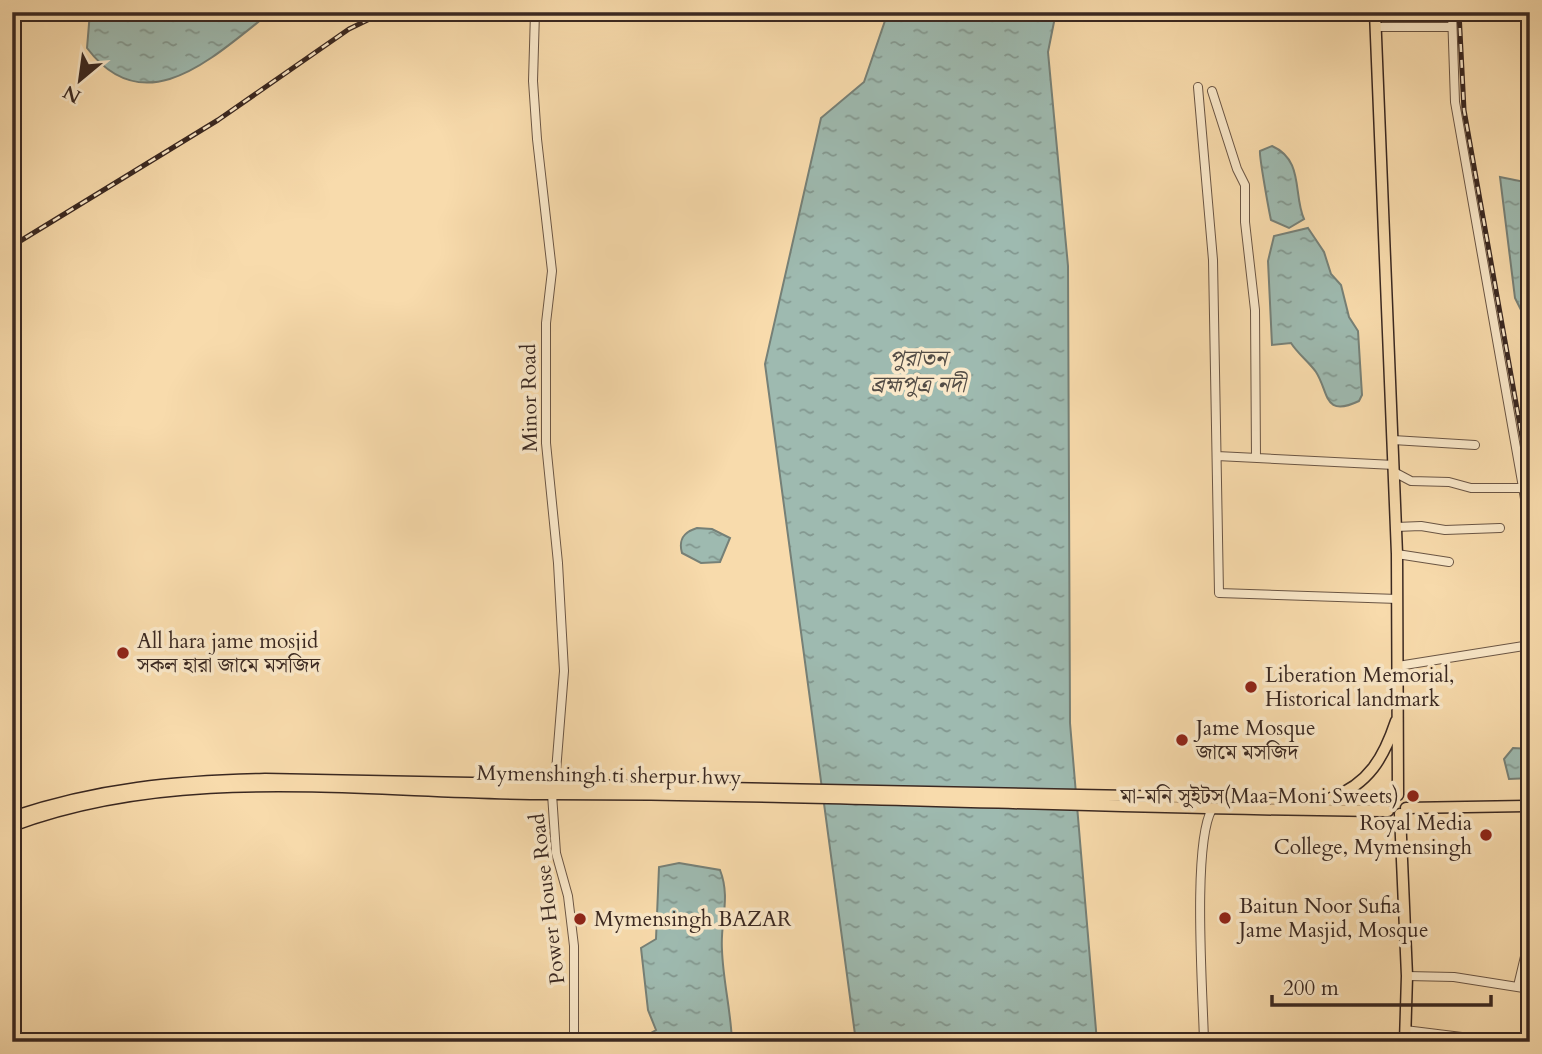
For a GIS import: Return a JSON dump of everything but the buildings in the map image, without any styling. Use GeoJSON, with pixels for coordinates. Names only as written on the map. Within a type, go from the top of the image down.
{"type":"FeatureCollection","features":[{"type":"Feature","properties":{"kind":"main road"},"geometry":{"type":"LineString","coordinates":[[1210,805],[1325,800],[1395,810],[1406,802],[1398,796],[1400,711],[1397,554],[1375,12]]}},
{"type":"Feature","properties":{"kind":"main road"},"geometry":{"type":"LineString","coordinates":[[1325,800],[1351,789],[1373,770],[1386,748],[1400,711]]}},
{"type":"Feature","properties":{"kind":"main road","name":"Mymenshingh ti sherpur hwy"},"geometry":{"type":"LineString","coordinates":[[12,817],[118,788],[200,780],[553,789]]}},
{"type":"Feature","properties":{"kind":"main road","name":"Mymenshingh ti sherpur hwy"},"geometry":{"type":"LineString","coordinates":[[12,826],[95,801],[192,788],[573,789],[1210,805]]}},
{"type":"Feature","properties":{"kind":"main road"},"geometry":{"type":"LineString","coordinates":[[1210,805],[1395,810],[1530,806]]}},
{"type":"Feature","properties":{"kind":"main road"},"geometry":{"type":"LineString","coordinates":[[1395,810],[1407,976],[1405,1036]]}},
{"type":"Feature","properties":{"kind":"main road"},"geometry":{"type":"LineString","coordinates":[[1395,810],[1401,1013],[1405,1036]]}},
{"type":"Feature","properties":{"kind":"street","name":"Minor Road"},"geometry":{"type":"LineString","coordinates":[[535,12],[533,81],[552,271],[546,323],[546,443],[558,563],[564,671],[553,789]]}},
{"type":"Feature","properties":{"kind":"street"},"geometry":{"type":"LineString","coordinates":[[1452,12],[1455,102],[1530,527]]}},
{"type":"Feature","properties":{"kind":"street"},"geometry":{"type":"LineString","coordinates":[[1376,27],[1452,27]]}},
{"type":"Feature","properties":{"kind":"street"},"geometry":{"type":"LineString","coordinates":[[1198,87],[1213,260],[1219,593],[1398,599]]}},
{"type":"Feature","properties":{"kind":"street"},"geometry":{"type":"LineString","coordinates":[[1212,91],[1237,169],[1245,185],[1245,222],[1255,310],[1256,458]]}},
{"type":"Feature","properties":{"kind":"street"},"geometry":{"type":"LineString","coordinates":[[1393,440],[1475,445]]}},
{"type":"Feature","properties":{"kind":"street"},"geometry":{"type":"LineString","coordinates":[[1217,456],[1394,469],[1411,481],[1449,482],[1471,488],[1523,488]]}},
{"type":"Feature","properties":{"kind":"street"},"geometry":{"type":"LineString","coordinates":[[1396,527],[1445,530],[1500,528]]}},
{"type":"Feature","properties":{"kind":"street"},"geometry":{"type":"LineString","coordinates":[[1397,554],[1449,562]]}},
{"type":"Feature","properties":{"kind":"street"},"geometry":{"type":"LineString","coordinates":[[1398,666],[1530,645]]}},
{"type":"Feature","properties":{"kind":"street","name":"Power House Road"},"geometry":{"type":"LineString","coordinates":[[553,789],[556,853],[568,896],[574,946],[574,1042]]}},
{"type":"Feature","properties":{"kind":"street"},"geometry":{"type":"LineString","coordinates":[[1204,1042],[1201,912],[1204,828],[1210,805]]}},
{"type":"Feature","properties":{"kind":"street"},"geometry":{"type":"LineString","coordinates":[[1518,986],[1528,944],[1525,939],[1525,920],[1530,918]]}},
{"type":"Feature","properties":{"kind":"street"},"geometry":{"type":"LineString","coordinates":[[1407,976],[1454,977],[1530,989]]}},
{"type":"Feature","properties":{"kind":"street"},"geometry":{"type":"LineString","coordinates":[[1405,1036],[1502,1042]]}},
{"type":"Feature","properties":{"kind":"water"},"geometry":{"type":"Polygon","coordinates":[[[90,12],[271,12],[204,62],[180,75],[157,82],[133,81],[110,71],[87,48],[90,12]]]}},
{"type":"Feature","properties":{"kind":"water","name":"পুরাতন ব্রহ্মপুত্র নদী"},"geometry":{"type":"Polygon","coordinates":[[[888,12],[1056,12],[1048,52],[1068,266],[1070,723],[1097,1042],[856,1042],[765,364],[821,118],[864,82],[888,12]]]}},
{"type":"Feature","properties":{"kind":"water"},"geometry":{"type":"Polygon","coordinates":[[[1272,146],[1289,160],[1296,178],[1304,219],[1289,228],[1271,220],[1260,151],[1272,146]]]}},
{"type":"Feature","properties":{"kind":"water"},"geometry":{"type":"Polygon","coordinates":[[[1500,177],[1530,183],[1530,328],[1515,298],[1500,177]]]}},
{"type":"Feature","properties":{"kind":"water"},"geometry":{"type":"Polygon","coordinates":[[[1308,228],[1324,252],[1331,274],[1341,285],[1349,317],[1358,331],[1362,395],[1359,401],[1347,405],[1333,405],[1316,372],[1291,343],[1272,345],[1268,261],[1274,236],[1308,228]]]}},
{"type":"Feature","properties":{"kind":"water"},"geometry":{"type":"Polygon","coordinates":[[[697,528],[712,529],[730,538],[720,562],[701,563],[682,553],[683,537],[697,528]]]}},
{"type":"Feature","properties":{"kind":"water"},"geometry":{"type":"Polygon","coordinates":[[[1513,748],[1530,749],[1530,778],[1509,779],[1504,759],[1513,748]]]}},
{"type":"Feature","properties":{"kind":"water"},"geometry":{"type":"Polygon","coordinates":[[[679,863],[720,870],[723,880],[725,900],[722,950],[732,1042],[642,1042],[642,1038],[656,1030],[648,1010],[641,948],[656,939],[659,867],[679,863]]]}},
{"type":"Feature","properties":{"kind":"railway"},"geometry":{"type":"LineString","coordinates":[[12,246],[218,120],[349,29],[384,12]]}},
{"type":"Feature","properties":{"kind":"railway"},"geometry":{"type":"LineString","coordinates":[[1459,12],[1464,110],[1530,482]]}},
{"type":"Feature","properties":{"kind":"place","name":"All hara jame mosjid সকল হারা জামে মসজিদ"},"geometry":{"type":"Point","coordinates":[123,653]}},
{"type":"Feature","properties":{"kind":"place","name":"Liberation Memorial, Historical landmark"},"geometry":{"type":"Point","coordinates":[1251,687]}},
{"type":"Feature","properties":{"kind":"place","name":"Jame Mosque জামে মসজিদ"},"geometry":{"type":"Point","coordinates":[1182,740]}},
{"type":"Feature","properties":{"kind":"place","name":"মা-মনি সুইটস(Maa-Moni Sweets)"},"geometry":{"type":"Point","coordinates":[1413,796]}},
{"type":"Feature","properties":{"kind":"place","name":"Royal Media College, Mymensingh"},"geometry":{"type":"Point","coordinates":[1486,835]}},
{"type":"Feature","properties":{"kind":"place","name":"Baitun Noor Sufia Jame Masjid, Mosque"},"geometry":{"type":"Point","coordinates":[1225,918]}},
{"type":"Feature","properties":{"kind":"place","name":"Mymensingh BAZAR"},"geometry":{"type":"Point","coordinates":[580,919]}}]}
